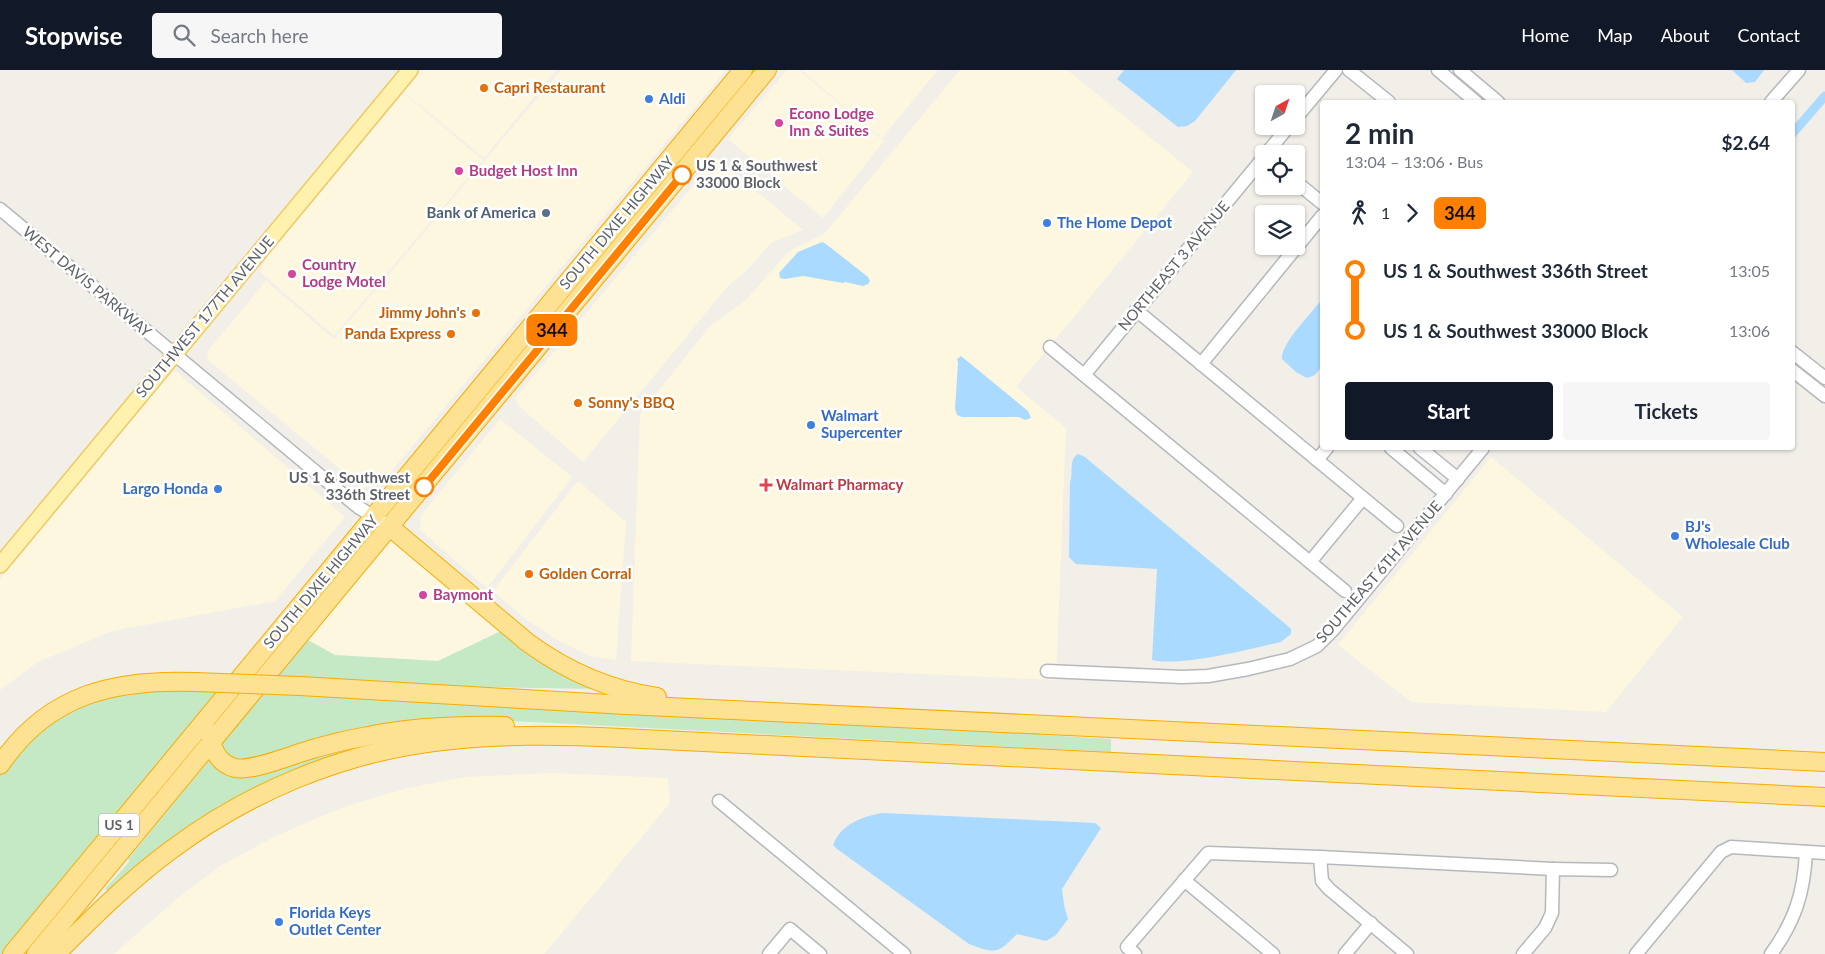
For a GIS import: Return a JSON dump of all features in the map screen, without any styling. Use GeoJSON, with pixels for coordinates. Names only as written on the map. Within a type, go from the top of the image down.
{"type":"FeatureCollection","features":[{"type":"Feature","properties":{"kind":"highway","name":"SOUTH DIXIE HIGHWAY"},"geometry":{"type":"LineString","coordinates":[[12,954],[743,70]]}},
{"type":"Feature","properties":{"kind":"highway","name":"SOUTH DIXIE HIGHWAY"},"geometry":{"type":"LineString","coordinates":[[36,954],[767,70]]}},
{"type":"Feature","properties":{"kind":"highway"},"geometry":{"type":"LineString","coordinates":[[410,504],[410,530],[413,538],[427,556]]}},
{"type":"Feature","properties":{"kind":"highway"},"geometry":{"type":"LineString","coordinates":[[390,527],[528,642],[557,662],[613,687],[658,697],[686,707]]}},
{"type":"Feature","properties":{"kind":"highway"},"geometry":{"type":"LineString","coordinates":[[0,765],[13,747],[30,729],[48,714],[74,699],[98,690],[129,684],[164,681],[300,686],[686,707],[1825,762]]}},
{"type":"Feature","properties":{"kind":"highway"},"geometry":{"type":"LineString","coordinates":[[226,697],[212,723],[211,742],[216,754],[224,762],[234,767],[245,768],[344,741],[392,732],[439,727],[485,725],[563,729],[589,737]]}},
{"type":"Feature","properties":{"kind":"highway"},"geometry":{"type":"LineString","coordinates":[[56,954],[122,890],[184,841],[217,819],[251,800],[310,773],[370,754],[432,742],[511,736],[589,737],[1825,797]]}},
{"type":"Feature","properties":{"kind":"main road","name":"SOUTHWEST 177TH AVENUE"},"geometry":{"type":"LineString","coordinates":[[0,565],[410,70]]}},
{"type":"Feature","properties":{"kind":"street"},"geometry":{"type":"LineString","coordinates":[[1305,107],[1336,70]]}},
{"type":"Feature","properties":{"kind":"street"},"geometry":{"type":"LineString","coordinates":[[1349,70],[1386,100]]}},
{"type":"Feature","properties":{"kind":"street"},"geometry":{"type":"LineString","coordinates":[[1438,70],[1474,100]]}},
{"type":"Feature","properties":{"kind":"street"},"geometry":{"type":"LineString","coordinates":[[1460,70],[1496,100]]}},
{"type":"Feature","properties":{"kind":"street"},"geometry":{"type":"LineString","coordinates":[[1772,100],[1799,70]]}},
{"type":"Feature","properties":{"kind":"street"},"geometry":{"type":"LineString","coordinates":[[1273,145],[1282,135]]}},
{"type":"Feature","properties":{"kind":"street","name":"NORTHEAST 3 AVENUE"},"geometry":{"type":"LineString","coordinates":[[1084,374],[1255,168]]}},
{"type":"Feature","properties":{"kind":"street"},"geometry":{"type":"LineString","coordinates":[[1305,190],[1320,202]]}},
{"type":"Feature","properties":{"kind":"street","name":"WEST DAVIS PARKWAY"},"geometry":{"type":"LineString","coordinates":[[0,209],[358,507],[390,527]]}},
{"type":"Feature","properties":{"kind":"street"},"geometry":{"type":"LineString","coordinates":[[1201,364],[1320,218]]}},
{"type":"Feature","properties":{"kind":"street"},"geometry":{"type":"LineString","coordinates":[[1136,310],[1397,526]]}},
{"type":"Feature","properties":{"kind":"street"},"geometry":{"type":"LineString","coordinates":[[1050,347],[1345,591]]}},
{"type":"Feature","properties":{"kind":"street"},"geometry":{"type":"LineString","coordinates":[[1795,354],[1825,378]]}},
{"type":"Feature","properties":{"kind":"street"},"geometry":{"type":"LineString","coordinates":[[1795,372],[1825,396]]}},
{"type":"Feature","properties":{"kind":"street"},"geometry":{"type":"LineString","coordinates":[[1317,460],[1325,450]]}},
{"type":"Feature","properties":{"kind":"street"},"geometry":{"type":"LineString","coordinates":[[1393,450],[1446,494]]}},
{"type":"Feature","properties":{"kind":"street"},"geometry":{"type":"LineString","coordinates":[[1422,450],[1458,479]]}},
{"type":"Feature","properties":{"kind":"street","name":"SOUTHEAST 6TH AVENUE"},"geometry":{"type":"LineString","coordinates":[[1047,671],[1200,678],[1248,670],[1302,655],[1317,646],[1330,634],[1481,450]]}},
{"type":"Feature","properties":{"kind":"street"},"geometry":{"type":"LineString","coordinates":[[1310,562],[1363,498]]}},
{"type":"Feature","properties":{"kind":"street"},"geometry":{"type":"LineString","coordinates":[[719,801],[904,954]]}},
{"type":"Feature","properties":{"kind":"street"},"geometry":{"type":"LineString","coordinates":[[1636,954],[1721,852],[1731,848],[1825,853]]}},
{"type":"Feature","properties":{"kind":"street"},"geometry":{"type":"LineString","coordinates":[[1771,954],[1790,926],[1804,883],[1806,852]]}},
{"type":"Feature","properties":{"kind":"street"},"geometry":{"type":"LineString","coordinates":[[1128,952],[1184,880],[1208,853],[1611,870]]}},
{"type":"Feature","properties":{"kind":"street"},"geometry":{"type":"LineString","coordinates":[[1320,857],[1322,881],[1407,954]]}},
{"type":"Feature","properties":{"kind":"street"},"geometry":{"type":"LineString","coordinates":[[1523,954],[1545,928],[1552,913],[1553,868]]}},
{"type":"Feature","properties":{"kind":"street"},"geometry":{"type":"LineString","coordinates":[[1184,880],[1273,954]]}},
{"type":"Feature","properties":{"kind":"street"},"geometry":{"type":"LineString","coordinates":[[1346,954],[1371,923]]}},
{"type":"Feature","properties":{"kind":"street"},"geometry":{"type":"LineString","coordinates":[[769,954],[790,929],[820,954]]}},
{"type":"Feature","properties":{"kind":"shaded area"},"geometry":{"type":"Polygon","coordinates":[[[422,70],[556,70],[484,158],[404,92],[422,70]]]}},
{"type":"Feature","properties":{"kind":"shaded area"},"geometry":{"type":"Polygon","coordinates":[[[561,70],[726,70],[380,485],[363,488],[208,360],[207,352],[266,281],[334,339],[561,70]]]}},
{"type":"Feature","properties":{"kind":"shaded area"},"geometry":{"type":"Polygon","coordinates":[[[787,70],[799,70],[884,141],[823,218],[728,139],[787,70]]]}},
{"type":"Feature","properties":{"kind":"shaded area"},"geometry":{"type":"Polygon","coordinates":[[[801,70],[938,70],[882,138],[801,70]]]}},
{"type":"Feature","properties":{"kind":"shaded area"},"geometry":{"type":"Polygon","coordinates":[[[960,70],[1067,70],[1193,172],[1016,387],[1066,428],[1056,680],[631,661],[640,414],[710,326],[747,299],[788,252],[825,233],[960,70]]]}},
{"type":"Feature","properties":{"kind":"shaded area"},"geometry":{"type":"Polygon","coordinates":[[[404,93],[483,160],[334,336],[260,272],[266,258],[404,93]]]}},
{"type":"Feature","properties":{"kind":"shaded area"},"geometry":{"type":"Polygon","coordinates":[[[716,158],[803,230],[771,243],[748,269],[728,286],[583,462],[519,406],[515,398],[716,158]]]}},
{"type":"Feature","properties":{"kind":"shaded area"},"geometry":{"type":"Polygon","coordinates":[[[174,370],[345,517],[275,601],[112,631],[38,662],[0,690],[0,579],[174,370]]]}},
{"type":"Feature","properties":{"kind":"shaded area"},"geometry":{"type":"Polygon","coordinates":[[[500,419],[572,477],[487,588],[420,530],[421,515],[500,419]]]}},
{"type":"Feature","properties":{"kind":"shaded area"},"geometry":{"type":"Polygon","coordinates":[[[1491,457],[1683,617],[1606,712],[1411,702],[1338,645],[1491,457]]]}},
{"type":"Feature","properties":{"kind":"shaded area"},"geometry":{"type":"Polygon","coordinates":[[[578,481],[626,522],[616,660],[590,656],[559,641],[527,620],[493,591],[578,481]]]}},
{"type":"Feature","properties":{"kind":"shaded area"},"geometry":{"type":"Polygon","coordinates":[[[392,540],[501,631],[438,661],[335,655],[306,639],[392,540]]]}},
{"type":"Feature","properties":{"kind":"shaded area"},"geometry":{"type":"Polygon","coordinates":[[[551,773],[668,778],[670,803],[544,954],[114,954],[178,898],[222,865],[296,827],[347,806],[404,789],[465,777],[551,773]]]}},
{"type":"Feature","properties":{"kind":"green space"},"geometry":{"type":"Polygon","coordinates":[[[501,631],[601,689],[486,687],[275,677],[306,639],[335,655],[438,661],[501,631]]]}},
{"type":"Feature","properties":{"kind":"green space"},"geometry":{"type":"Polygon","coordinates":[[[221,689],[3,954],[0,954],[0,773],[52,717],[123,691],[221,689]]]}},
{"type":"Feature","properties":{"kind":"green space"},"geometry":{"type":"Polygon","coordinates":[[[265,691],[1027,732],[1042,735],[1111,739],[1111,752],[512,721],[479,722],[244,765],[217,749],[265,691]]]}},
{"type":"Feature","properties":{"kind":"green space"},"geometry":{"type":"Polygon","coordinates":[[[443,731],[353,751],[128,874],[108,891],[105,889],[130,861],[128,859],[212,757],[219,765],[320,752],[443,731]]]}},
{"type":"Feature","properties":{"kind":"water"},"geometry":{"type":"Polygon","coordinates":[[[1124,70],[1236,70],[1195,121],[1187,126],[1178,127],[1117,79],[1124,70]]]}},
{"type":"Feature","properties":{"kind":"water"},"geometry":{"type":"Polygon","coordinates":[[[1732,70],[1764,70],[1755,82],[1746,83],[1732,70]]]}},
{"type":"Feature","properties":{"kind":"water"},"geometry":{"type":"Polygon","coordinates":[[[822,242],[868,277],[870,281],[868,284],[863,286],[803,276],[780,278],[779,273],[798,252],[822,242]]]}},
{"type":"Feature","properties":{"kind":"water"},"geometry":{"type":"Polygon","coordinates":[[[1320,301],[1320,369],[1315,375],[1307,378],[1296,372],[1282,359],[1286,345],[1320,301]]]}},
{"type":"Feature","properties":{"kind":"water"},"geometry":{"type":"Polygon","coordinates":[[[961,356],[1028,411],[1031,418],[1025,420],[1019,417],[962,417],[957,415],[955,409],[957,359],[961,356]]]}},
{"type":"Feature","properties":{"kind":"water"},"geometry":{"type":"Polygon","coordinates":[[[1078,454],[1085,457],[1289,627],[1291,634],[1281,642],[1216,656],[1165,662],[1152,660],[1157,569],[1076,564],[1069,557],[1070,483],[1072,463],[1078,454]]]}},
{"type":"Feature","properties":{"kind":"water"},"geometry":{"type":"Polygon","coordinates":[[[883,813],[1095,823],[1101,828],[1062,889],[1068,919],[1056,935],[1046,941],[1017,934],[1000,949],[991,951],[969,944],[833,845],[847,826],[868,816],[883,813]]]}},
{"type":"Feature","properties":{"kind":"waterway"},"geometry":{"type":"LineString","coordinates":[[1795,131],[1825,96]]}},
{"type":"Feature","properties":{"kind":"bus line","name":"344"},"geometry":{"type":"LineString","coordinates":[[424,487],[682,175]]}},
{"type":"Feature","properties":{"kind":"place","name":"Capri Restaurant"},"geometry":{"type":"Point","coordinates":[484,88]}},
{"type":"Feature","properties":{"kind":"place","name":"Aldi"},"geometry":{"type":"Point","coordinates":[649,99]}},
{"type":"Feature","properties":{"kind":"place","name":"Econo Lodge Inn & Suites"},"geometry":{"type":"Point","coordinates":[779,123]}},
{"type":"Feature","properties":{"kind":"place","name":"Budget Host Inn"},"geometry":{"type":"Point","coordinates":[459,171]}},
{"type":"Feature","properties":{"kind":"place","name":"US 1 & Southwest 33000 Block"},"geometry":{"type":"Point","coordinates":[682,175]}},
{"type":"Feature","properties":{"kind":"place","name":"Bank of America"},"geometry":{"type":"Point","coordinates":[546,213]}},
{"type":"Feature","properties":{"kind":"place","name":"The Home Depot"},"geometry":{"type":"Point","coordinates":[1047,223]}},
{"type":"Feature","properties":{"kind":"place","name":"Country Lodge Motel"},"geometry":{"type":"Point","coordinates":[292,274]}},
{"type":"Feature","properties":{"kind":"place","name":"Jimmy John's"},"geometry":{"type":"Point","coordinates":[476,313]}},
{"type":"Feature","properties":{"kind":"place","name":"Panda Express"},"geometry":{"type":"Point","coordinates":[451,334]}},
{"type":"Feature","properties":{"kind":"place","name":"Sonny's BBQ"},"geometry":{"type":"Point","coordinates":[578,403]}},
{"type":"Feature","properties":{"kind":"place","name":"Walmart Supercenter"},"geometry":{"type":"Point","coordinates":[811,425]}},
{"type":"Feature","properties":{"kind":"place","name":"Walmart Pharmacy"},"geometry":{"type":"Point","coordinates":[766,485]}},
{"type":"Feature","properties":{"kind":"place","name":"US 1 & Southwest 336th Street"},"geometry":{"type":"Point","coordinates":[424,487]}},
{"type":"Feature","properties":{"kind":"place","name":"Largo Honda"},"geometry":{"type":"Point","coordinates":[218,489]}},
{"type":"Feature","properties":{"kind":"place","name":"BJ's Wholesale Club"},"geometry":{"type":"Point","coordinates":[1675,536]}},
{"type":"Feature","properties":{"kind":"place","name":"Golden Corral"},"geometry":{"type":"Point","coordinates":[529,574]}},
{"type":"Feature","properties":{"kind":"place","name":"Baymont"},"geometry":{"type":"Point","coordinates":[423,595]}},
{"type":"Feature","properties":{"kind":"place","name":"Florida Keys Outlet Center"},"geometry":{"type":"Point","coordinates":[279,922]}}]}
